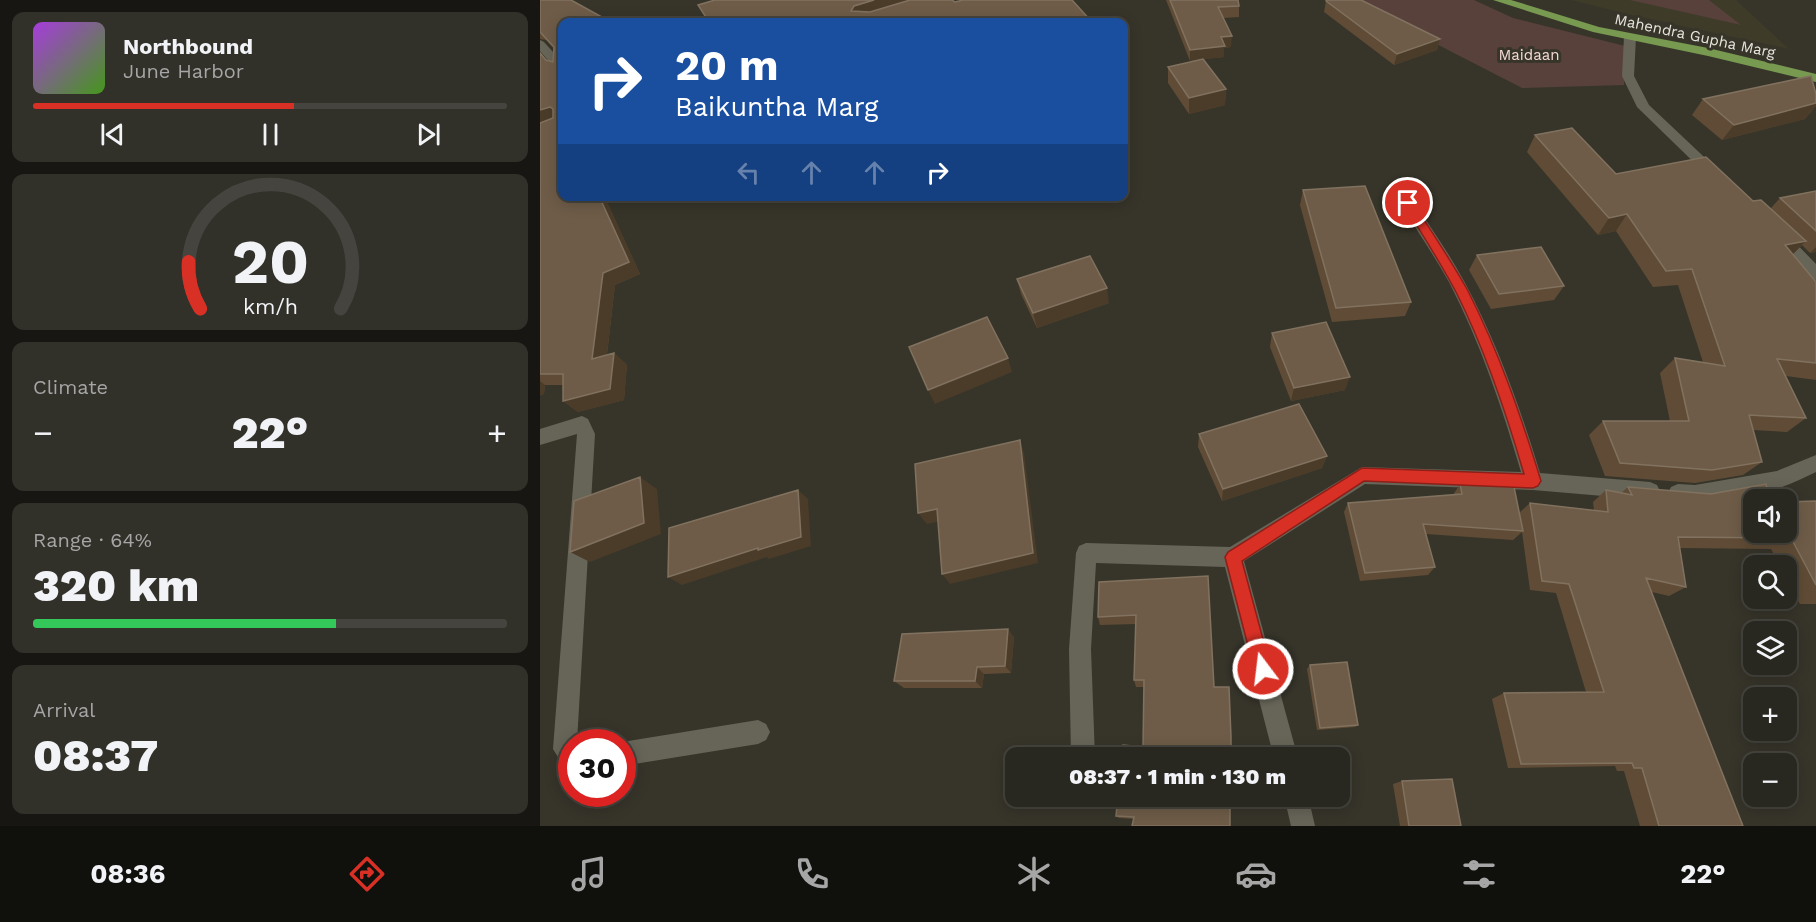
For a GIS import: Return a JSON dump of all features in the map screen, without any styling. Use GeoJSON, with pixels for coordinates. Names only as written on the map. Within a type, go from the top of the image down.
{"type":"FeatureCollection","features":[{"type":"Feature","properties":{"kind":"main road","name":"Mahendra Gupha Marg"},"geometry":{"type":"LineString","coordinates":[[1499,0],[1597,30],[1708,52],[1816,78]]}},
{"type":"Feature","properties":{"kind":"street"},"geometry":{"type":"LineString","coordinates":[[1630,37],[1628,76],[1643,107],[1721,180]]}},
{"type":"Feature","properties":{"kind":"street"},"geometry":{"type":"LineString","coordinates":[[540,44],[558,64]]}},
{"type":"Feature","properties":{"kind":"street"},"geometry":{"type":"LineString","coordinates":[[1408,203],[1462,291],[1489,349],[1515,418],[1533,481]]}},
{"type":"Feature","properties":{"kind":"street"},"geometry":{"type":"LineString","coordinates":[[1765,221],[1816,274]]}},
{"type":"Feature","properties":{"kind":"street"},"geometry":{"type":"LineString","coordinates":[[540,438],[582,424],[586,434],[566,729]]}},
{"type":"Feature","properties":{"kind":"street"},"geometry":{"type":"LineString","coordinates":[[1083,747],[1080,649],[1086,553],[1201,558],[1233,557],[1362,474],[1533,481],[1695,494],[1779,479],[1816,463]]}},
{"type":"Feature","properties":{"kind":"street"},"geometry":{"type":"LineString","coordinates":[[1233,557],[1283,747]]}},
{"type":"Feature","properties":{"kind":"street"},"geometry":{"type":"LineString","coordinates":[[636,752],[758,732]]}},
{"type":"Feature","properties":{"kind":"street"},"geometry":{"type":"LineString","coordinates":[[1299,807],[1304,826]]}},
{"type":"Feature","properties":{"kind":"shaded area"},"geometry":{"type":"Polygon","coordinates":[[[1571,0],[1736,0],[1789,49],[1627,14],[1571,0]]]}},
{"type":"Feature","properties":{"kind":"green space","name":"Maidaan"},"geometry":{"type":"Polygon","coordinates":[[[1351,0],[1474,0],[1513,18],[1625,46],[1624,85],[1522,88],[1351,0]]]}},
{"type":"Feature","properties":{"kind":"green space"},"geometry":{"type":"Polygon","coordinates":[[[1630,0],[1709,0],[1741,25],[1630,0]]]}},
{"type":"Feature","properties":{"kind":"building"},"geometry":{"type":"Polygon","coordinates":[[[540,0],[571,0],[603,18],[558,18],[558,201],[601,201],[629,262],[603,273],[592,359],[614,353],[610,389],[563,401],[563,374],[540,374],[540,123],[553,118],[553,109],[550,107],[540,110],[540,53],[546,60],[553,62],[554,47],[540,32],[540,0]]]}},
{"type":"Feature","properties":{"kind":"building"},"geometry":{"type":"Polygon","coordinates":[[[715,0],[874,0],[854,6],[851,11],[870,12],[910,0],[952,0],[955,2],[963,0],[1072,0],[1088,18],[706,18],[698,5],[715,0]]]}},
{"type":"Feature","properties":{"kind":"building"},"geometry":{"type":"Polygon","coordinates":[[[1170,0],[1238,0],[1239,6],[1218,7],[1232,36],[1221,37],[1225,46],[1190,50],[1170,0]]]}},
{"type":"Feature","properties":{"kind":"building"},"geometry":{"type":"Polygon","coordinates":[[[1327,0],[1361,0],[1440,39],[1397,54],[1327,0]]]}},
{"type":"Feature","properties":{"kind":"building"},"geometry":{"type":"Polygon","coordinates":[[[1203,59],[1226,89],[1189,98],[1168,67],[1203,59]]]}},
{"type":"Feature","properties":{"kind":"building"},"geometry":{"type":"Polygon","coordinates":[[[1811,76],[1816,103],[1734,125],[1703,99],[1811,76]]]}},
{"type":"Feature","properties":{"kind":"building"},"geometry":{"type":"Polygon","coordinates":[[[1572,128],[1616,174],[1706,157],[1753,201],[1761,200],[1806,241],[1785,245],[1816,282],[1816,363],[1777,359],[1806,418],[1749,415],[1762,462],[1712,470],[1620,463],[1603,421],[1689,421],[1675,358],[1725,366],[1692,269],[1666,271],[1627,214],[1609,218],[1535,135],[1572,128]]]}},
{"type":"Feature","properties":{"kind":"building"},"geometry":{"type":"Polygon","coordinates":[[[1365,186],[1411,302],[1336,308],[1303,190],[1365,186]]]}},
{"type":"Feature","properties":{"kind":"building"},"geometry":{"type":"Polygon","coordinates":[[[1816,191],[1816,231],[1780,198],[1816,191]]]}},
{"type":"Feature","properties":{"kind":"building"},"geometry":{"type":"Polygon","coordinates":[[[1541,247],[1564,286],[1499,294],[1477,255],[1541,247]]]}},
{"type":"Feature","properties":{"kind":"building"},"geometry":{"type":"Polygon","coordinates":[[[1090,256],[1107,288],[1033,313],[1017,279],[1090,256]]]}},
{"type":"Feature","properties":{"kind":"building"},"geometry":{"type":"Polygon","coordinates":[[[987,317],[1008,358],[928,390],[909,347],[987,317]]]}},
{"type":"Feature","properties":{"kind":"building"},"geometry":{"type":"Polygon","coordinates":[[[1326,322],[1350,377],[1294,388],[1272,333],[1326,322]]]}},
{"type":"Feature","properties":{"kind":"building"},"geometry":{"type":"Polygon","coordinates":[[[1299,404],[1327,456],[1223,489],[1199,434],[1299,404]]]}},
{"type":"Feature","properties":{"kind":"building"},"geometry":{"type":"Polygon","coordinates":[[[1020,440],[1033,553],[942,574],[937,509],[918,513],[915,464],[1020,440]]]}},
{"type":"Feature","properties":{"kind":"building"},"geometry":{"type":"Polygon","coordinates":[[[640,477],[644,523],[570,552],[574,501],[640,477]]]}},
{"type":"Feature","properties":{"kind":"building"},"geometry":{"type":"Polygon","coordinates":[[[1460,484],[1514,487],[1523,531],[1423,524],[1435,567],[1365,573],[1348,503],[1462,494],[1460,484]]]}},
{"type":"Feature","properties":{"kind":"building"},"geometry":{"type":"Polygon","coordinates":[[[1766,484],[1767,489],[1743,489],[1743,538],[1678,537],[1686,587],[1646,578],[1743,826],[1659,826],[1642,768],[1634,768],[1632,763],[1521,764],[1504,693],[1604,692],[1569,584],[1542,581],[1530,503],[1608,512],[1606,490],[1632,495],[1628,487],[1711,494],[1766,484]]]}},
{"type":"Feature","properties":{"kind":"building"},"geometry":{"type":"Polygon","coordinates":[[[798,490],[801,537],[758,550],[758,548],[668,577],[669,528],[798,490]]]}},
{"type":"Feature","properties":{"kind":"building"},"geometry":{"type":"Polygon","coordinates":[[[1816,501],[1816,585],[1794,543],[1797,543],[1797,502],[1816,501]]]}},
{"type":"Feature","properties":{"kind":"building"},"geometry":{"type":"Polygon","coordinates":[[[1208,576],[1214,687],[1229,687],[1231,747],[1143,747],[1144,680],[1134,680],[1136,615],[1098,617],[1099,582],[1208,576]]]}},
{"type":"Feature","properties":{"kind":"building"},"geometry":{"type":"Polygon","coordinates":[[[1008,629],[1005,666],[977,667],[975,681],[894,681],[902,634],[1008,629]]]}},
{"type":"Feature","properties":{"kind":"building"},"geometry":{"type":"Polygon","coordinates":[[[1347,662],[1358,725],[1320,728],[1310,665],[1347,662]]]}},
{"type":"Feature","properties":{"kind":"building"},"geometry":{"type":"Polygon","coordinates":[[[1452,779],[1461,826],[1409,826],[1402,781],[1452,779]]]}},
{"type":"Feature","properties":{"kind":"building"},"geometry":{"type":"Polygon","coordinates":[[[1117,807],[1230,807],[1230,826],[1132,826],[1134,817],[1116,816],[1117,807]]]}},
{"type":"Feature","properties":{"kind":"route"},"geometry":{"type":"LineString","coordinates":[[1263,669],[1233,557],[1362,474],[1533,481],[1515,418],[1489,349],[1462,291],[1408,203]]}}]}
